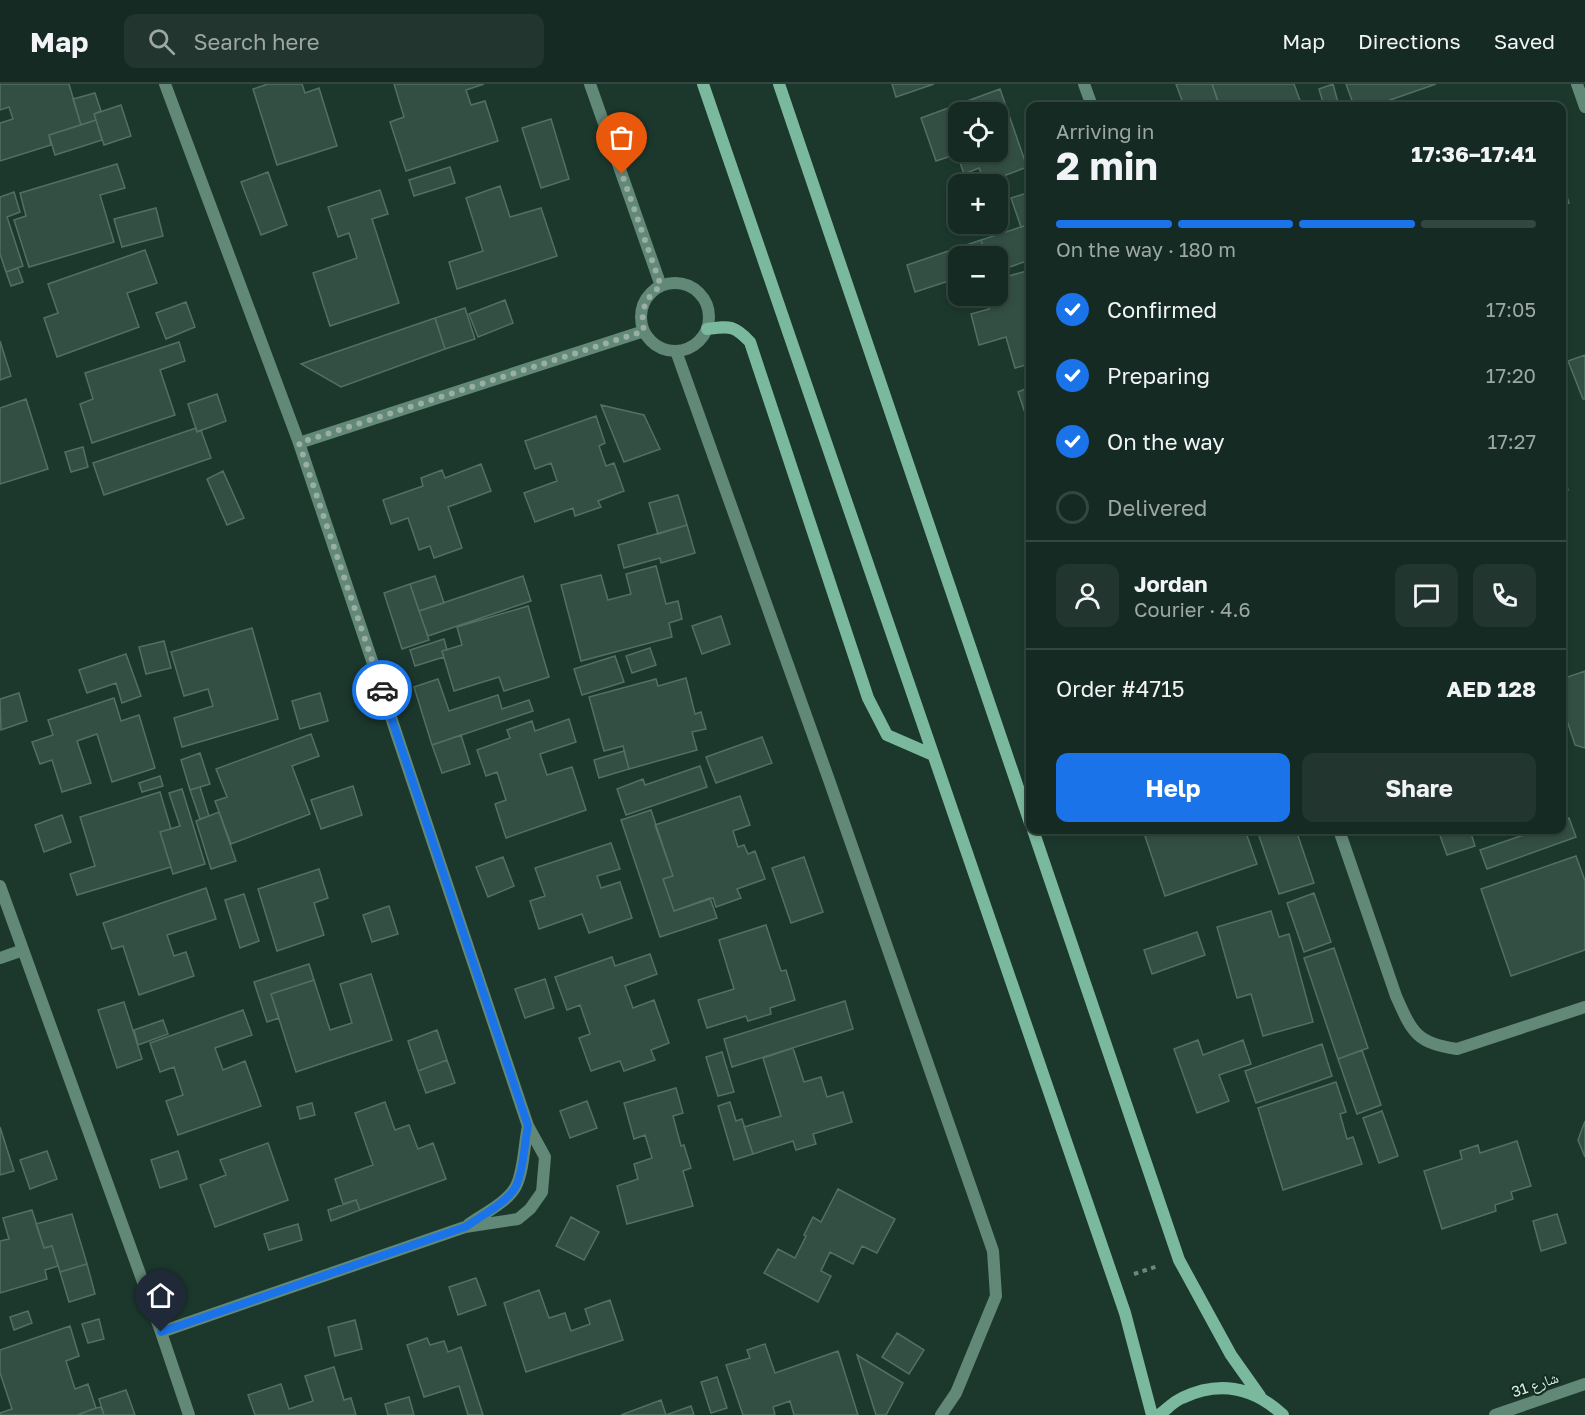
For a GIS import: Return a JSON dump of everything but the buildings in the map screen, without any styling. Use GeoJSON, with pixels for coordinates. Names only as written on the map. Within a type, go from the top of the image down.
{"type":"FeatureCollection","features":[{"type":"Feature","properties":{"kind":"main road"},"geometry":{"type":"LineString","coordinates":[[703,84],[1125,1313],[1152,1415]]}},
{"type":"Feature","properties":{"kind":"main road"},"geometry":{"type":"LineString","coordinates":[[779,84],[1026,811]]}},
{"type":"Feature","properties":{"kind":"main road"},"geometry":{"type":"LineString","coordinates":[[707,329],[723,327],[739,329],[750,342],[868,699],[887,735],[933,755]]}},
{"type":"Feature","properties":{"kind":"main road"},"geometry":{"type":"LineString","coordinates":[[1034,834],[1179,1260],[1232,1355],[1260,1396],[1284,1415]]}},
{"type":"Feature","properties":{"kind":"main road"},"geometry":{"type":"LineString","coordinates":[[1159,1415],[1181,1398],[1214,1389],[1234,1388],[1260,1396]]}},
{"type":"Feature","properties":{"kind":"street"},"geometry":{"type":"LineString","coordinates":[[161,1332],[465,1227],[518,1219],[530,1209],[542,1192],[545,1157],[528,1126],[299,443],[165,84]]}},
{"type":"Feature","properties":{"kind":"street"},"geometry":{"type":"LineString","coordinates":[[590,84],[661,286]]}},
{"type":"Feature","properties":{"kind":"street"},"geometry":{"type":"LineString","coordinates":[[1084,84],[1091,102]]}},
{"type":"Feature","properties":{"kind":"street"},"geometry":{"type":"LineString","coordinates":[[1577,84],[1585,107]]}},
{"type":"Feature","properties":{"kind":"street"},"geometry":{"type":"LineString","coordinates":[[674,282],[687,285],[699,292],[706,302],[710,316],[707,329],[700,340],[689,348],[676,351],[663,348],[652,341],[644,331],[641,318],[644,304],[661,286],[674,282]]}},
{"type":"Feature","properties":{"kind":"street"},"geometry":{"type":"LineString","coordinates":[[299,443],[644,331]]}},
{"type":"Feature","properties":{"kind":"street"},"geometry":{"type":"LineString","coordinates":[[676,351],[993,1251],[996,1296],[956,1393],[941,1415]]}},
{"type":"Feature","properties":{"kind":"street"},"geometry":{"type":"LineString","coordinates":[[1340,834],[1396,996],[1416,1035],[1435,1046],[1456,1049],[1585,1007]]}},
{"type":"Feature","properties":{"kind":"street"},"geometry":{"type":"LineString","coordinates":[[0,886],[189,1415]]}},
{"type":"Feature","properties":{"kind":"street"},"geometry":{"type":"LineString","coordinates":[[0,958],[22,950]]}},
{"type":"Feature","properties":{"kind":"street"},"geometry":{"type":"LineString","coordinates":[[465,1227],[516,1188],[528,1126]]}},
{"type":"Feature","properties":{"kind":"street","name":"شارع 31"},"geometry":{"type":"LineString","coordinates":[[1495,1415],[1585,1384]]}},
{"type":"Feature","properties":{"kind":"path"},"geometry":{"type":"LineString","coordinates":[[1113,1280],[1179,1260]]}},
{"type":"Feature","properties":{"kind":"way so far"},"geometry":{"type":"LineString","coordinates":[[382,690],[299,443],[644,331],[641,318],[644,304],[661,286],[622,174]]}},
{"type":"Feature","properties":{"kind":"route"},"geometry":{"type":"LineString","coordinates":[[161,1332],[465,1227],[516,1188],[528,1126],[382,690]]}}]}
